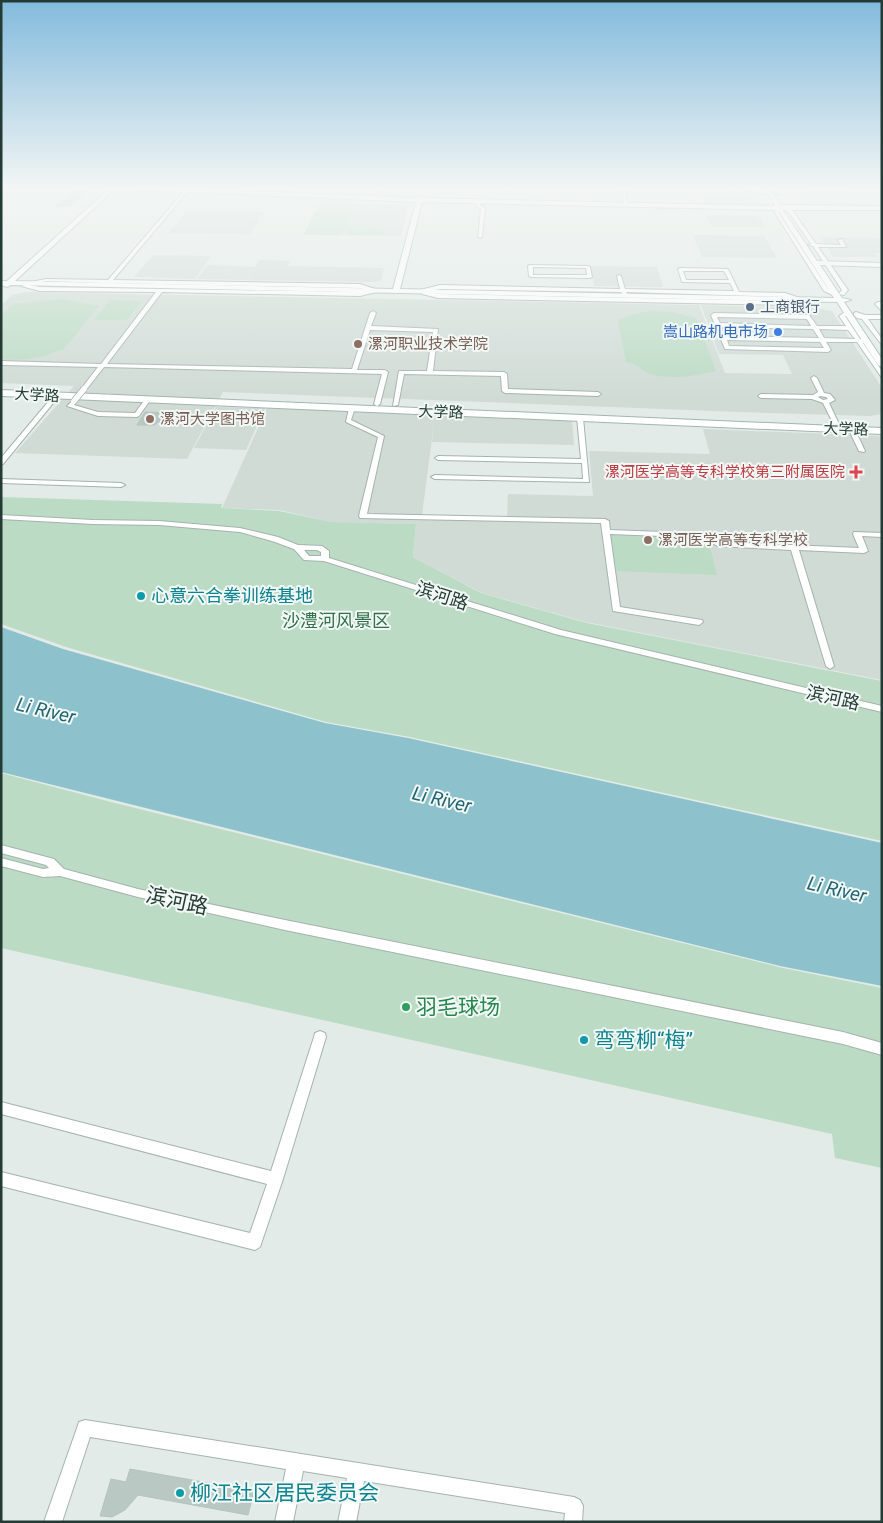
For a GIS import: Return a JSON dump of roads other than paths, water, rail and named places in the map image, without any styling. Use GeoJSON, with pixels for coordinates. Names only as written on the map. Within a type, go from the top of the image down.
{"type":"FeatureCollection","features":[{"type":"Feature","properties":{"kind":"main road"},"geometry":{"type":"LineString","coordinates":[[3,286],[14,271],[30,257]]}},
{"type":"Feature","properties":{"kind":"main road"},"geometry":{"type":"LineString","coordinates":[[3,286],[37,257]]}},
{"type":"Feature","properties":{"kind":"main road"},"geometry":{"type":"LineString","coordinates":[[396,291],[404,257]]}},
{"type":"Feature","properties":{"kind":"main road"},"geometry":{"type":"LineString","coordinates":[[816,257],[828,288],[859,316],[882,351]]}},
{"type":"Feature","properties":{"kind":"main road"},"geometry":{"type":"LineString","coordinates":[[820,266],[882,265]]}},
{"type":"Feature","properties":{"kind":"main road"},"geometry":{"type":"LineString","coordinates":[[820,266],[840,298],[862,341],[882,365]]}},
{"type":"Feature","properties":{"kind":"main road"},"geometry":{"type":"LineString","coordinates":[[1,276],[14,271]]}},
{"type":"Feature","properties":{"kind":"main road"},"geometry":{"type":"LineString","coordinates":[[22,271],[26,276],[39,284],[731,296],[770,301],[840,298]]}},
{"type":"Feature","properties":{"kind":"main road"},"geometry":{"type":"LineString","coordinates":[[3,286],[108,283],[372,291]]}},
{"type":"Feature","properties":{"kind":"main road"},"geometry":{"type":"LineString","coordinates":[[3,286],[27,286]]}},
{"type":"Feature","properties":{"kind":"main road"},"geometry":{"type":"LineString","coordinates":[[800,299],[819,294],[828,288]]}},
{"type":"Feature","properties":{"kind":"main road"},"geometry":{"type":"LineString","coordinates":[[424,292],[623,292],[800,299],[832,306],[847,313]]}},
{"type":"Feature","properties":{"kind":"main road","name":"大学路"},"geometry":{"type":"LineString","coordinates":[[1,389],[377,404],[739,422],[852,430],[869,428]]}},
{"type":"Feature","properties":{"kind":"main road","name":"大学路"},"geometry":{"type":"LineString","coordinates":[[1,393],[580,418],[836,424],[869,428]]}},
{"type":"Feature","properties":{"kind":"main road"},"geometry":{"type":"LineString","coordinates":[[869,428],[882,424]]}},
{"type":"Feature","properties":{"kind":"main road"},"geometry":{"type":"LineString","coordinates":[[869,428],[882,432]]}},
{"type":"Feature","properties":{"kind":"street"},"geometry":{"type":"LineString","coordinates":[[108,283],[130,257]]}},
{"type":"Feature","properties":{"kind":"street"},"geometry":{"type":"LineString","coordinates":[[813,257],[820,266]]}},
{"type":"Feature","properties":{"kind":"street"},"geometry":{"type":"LineString","coordinates":[[816,257],[820,266]]}},
{"type":"Feature","properties":{"kind":"street"},"geometry":{"type":"LineString","coordinates":[[530,266],[588,267],[590,277],[560,279],[531,276],[530,266]]}},
{"type":"Feature","properties":{"kind":"street"},"geometry":{"type":"LineString","coordinates":[[732,282],[684,281],[680,269],[726,270],[732,282],[731,296],[752,349]]}},
{"type":"Feature","properties":{"kind":"street"},"geometry":{"type":"LineString","coordinates":[[619,276],[623,292]]}},
{"type":"Feature","properties":{"kind":"street"},"geometry":{"type":"LineString","coordinates":[[560,279],[562,291]]}},
{"type":"Feature","properties":{"kind":"street"},"geometry":{"type":"LineString","coordinates":[[27,286],[160,291],[360,294],[372,291]]}},
{"type":"Feature","properties":{"kind":"street"},"geometry":{"type":"LineString","coordinates":[[148,399],[137,415],[98,414],[70,406],[160,291]]}},
{"type":"Feature","properties":{"kind":"street"},"geometry":{"type":"LineString","coordinates":[[770,301],[797,349]]}},
{"type":"Feature","properties":{"kind":"street"},"geometry":{"type":"LineString","coordinates":[[882,304],[878,304],[882,309]]}},
{"type":"Feature","properties":{"kind":"street"},"geometry":{"type":"LineString","coordinates":[[354,371],[374,313]]}},
{"type":"Feature","properties":{"kind":"street"},"geometry":{"type":"LineString","coordinates":[[847,313],[842,316],[849,328],[862,341],[882,376]]}},
{"type":"Feature","properties":{"kind":"street"},"geometry":{"type":"LineString","coordinates":[[714,315],[738,315],[779,316],[809,317],[828,350],[727,348],[714,315]]}},
{"type":"Feature","properties":{"kind":"street"},"geometry":{"type":"LineString","coordinates":[[859,316],[882,317]]}},
{"type":"Feature","properties":{"kind":"street"},"geometry":{"type":"LineString","coordinates":[[859,316],[868,323],[882,343]]}},
{"type":"Feature","properties":{"kind":"street"},"geometry":{"type":"LineString","coordinates":[[868,323],[882,323]]}},
{"type":"Feature","properties":{"kind":"street"},"geometry":{"type":"LineString","coordinates":[[718,325],[849,328]]}},
{"type":"Feature","properties":{"kind":"street"},"geometry":{"type":"LineString","coordinates":[[368,328],[436,330],[430,373]]}},
{"type":"Feature","properties":{"kind":"street"},"geometry":{"type":"LineString","coordinates":[[723,338],[862,341]]}},
{"type":"Feature","properties":{"kind":"street"},"geometry":{"type":"LineString","coordinates":[[1,363],[504,374],[505,391],[598,394]]}},
{"type":"Feature","properties":{"kind":"street"},"geometry":{"type":"LineString","coordinates":[[377,404],[385,372]]}},
{"type":"Feature","properties":{"kind":"street"},"geometry":{"type":"LineString","coordinates":[[394,405],[401,372]]}},
{"type":"Feature","properties":{"kind":"street"},"geometry":{"type":"LineString","coordinates":[[814,378],[822,394],[833,399],[825,402]]}},
{"type":"Feature","properties":{"kind":"street"},"geometry":{"type":"LineString","coordinates":[[761,396],[814,397],[822,394]]}},
{"type":"Feature","properties":{"kind":"street"},"geometry":{"type":"LineString","coordinates":[[1,463],[56,396]]}},
{"type":"Feature","properties":{"kind":"street"},"geometry":{"type":"LineString","coordinates":[[814,397],[825,402],[836,424]]}},
{"type":"Feature","properties":{"kind":"street"},"geometry":{"type":"LineString","coordinates":[[352,408],[348,422],[381,436],[363,516],[605,521],[616,609],[699,622]]}},
{"type":"Feature","properties":{"kind":"street"},"geometry":{"type":"LineString","coordinates":[[435,477],[587,481],[580,418]]}},
{"type":"Feature","properties":{"kind":"street"},"geometry":{"type":"LineString","coordinates":[[852,430],[862,451]]}},
{"type":"Feature","properties":{"kind":"street"},"geometry":{"type":"LineString","coordinates":[[438,458],[584,461]]}},
{"type":"Feature","properties":{"kind":"street"},"geometry":{"type":"LineString","coordinates":[[1,481],[121,485]]}},
{"type":"Feature","properties":{"kind":"street","name":"滨河路"},"geometry":{"type":"LineString","coordinates":[[1,517],[220,527],[275,539],[297,547],[307,558],[325,559],[558,632],[882,709]]}},
{"type":"Feature","properties":{"kind":"street"},"geometry":{"type":"LineString","coordinates":[[606,532],[716,536],[718,544],[864,551],[857,534],[882,535]]}},
{"type":"Feature","properties":{"kind":"street"},"geometry":{"type":"LineString","coordinates":[[794,548],[830,666]]}},
{"type":"Feature","properties":{"kind":"street"},"geometry":{"type":"LineString","coordinates":[[1,849],[50,862],[60,872]]}},
{"type":"Feature","properties":{"kind":"street","name":"滨河路"},"geometry":{"type":"LineString","coordinates":[[1,862],[43,873],[60,872],[138,893],[243,916],[843,1038],[882,1049]]}},
{"type":"Feature","properties":{"kind":"street"},"geometry":{"type":"LineString","coordinates":[[1,1179],[255,1242],[320,1037]]}},
{"type":"Feature","properties":{"kind":"street"},"geometry":{"type":"LineString","coordinates":[[1,1108],[276,1179]]}},
{"type":"Feature","properties":{"kind":"street"},"geometry":{"type":"LineString","coordinates":[[53,1522],[85,1428],[574,1506],[573,1522]]}},
{"type":"Feature","properties":{"kind":"street"},"geometry":{"type":"LineString","coordinates":[[284,1522],[296,1462]]}},
{"type":"Feature","properties":{"kind":"street"},"geometry":{"type":"LineString","coordinates":[[347,1522],[357,1471]]}},
{"type":"Feature","properties":{"kind":"water","name":"Li River"},"geometry":{"type":"Polygon","coordinates":[[[1,627],[63,649],[325,723],[408,738],[882,843],[882,986],[780,966],[1,772],[1,627]]]}},
{"type":"Feature","properties":{"kind":"place","name":"工商银行"},"geometry":{"type":"Point","coordinates":[750,307]}},
{"type":"Feature","properties":{"kind":"place","name":"嵩山路机电市场"},"geometry":{"type":"Point","coordinates":[778,332]}},
{"type":"Feature","properties":{"kind":"place","name":"漯河职业技术学院"},"geometry":{"type":"Point","coordinates":[358,344]}},
{"type":"Feature","properties":{"kind":"place","name":"漯河大学图书馆"},"geometry":{"type":"Point","coordinates":[150,419]}},
{"type":"Feature","properties":{"kind":"place","name":"漯河医学高等专科学校第三附属医院"},"geometry":{"type":"Point","coordinates":[856,472]}},
{"type":"Feature","properties":{"kind":"place","name":"漯河医学高等专科学校"},"geometry":{"type":"Point","coordinates":[648,540]}},
{"type":"Feature","properties":{"kind":"place","name":"心意六合拳训练基地"},"geometry":{"type":"Point","coordinates":[141,596]}},
{"type":"Feature","properties":{"kind":"place","name":"羽毛球场"},"geometry":{"type":"Point","coordinates":[406,1007]}},
{"type":"Feature","properties":{"kind":"place","name":"弯弯柳“梅”"},"geometry":{"type":"Point","coordinates":[584,1040]}},
{"type":"Feature","properties":{"kind":"place","name":"柳江社区居民委员会"},"geometry":{"type":"Point","coordinates":[180,1493]}},
{"type":"Feature","properties":{"kind":"park label","name":"沙澧河风景区"},"geometry":{"type":"Point","coordinates":[336,621]}}]}
